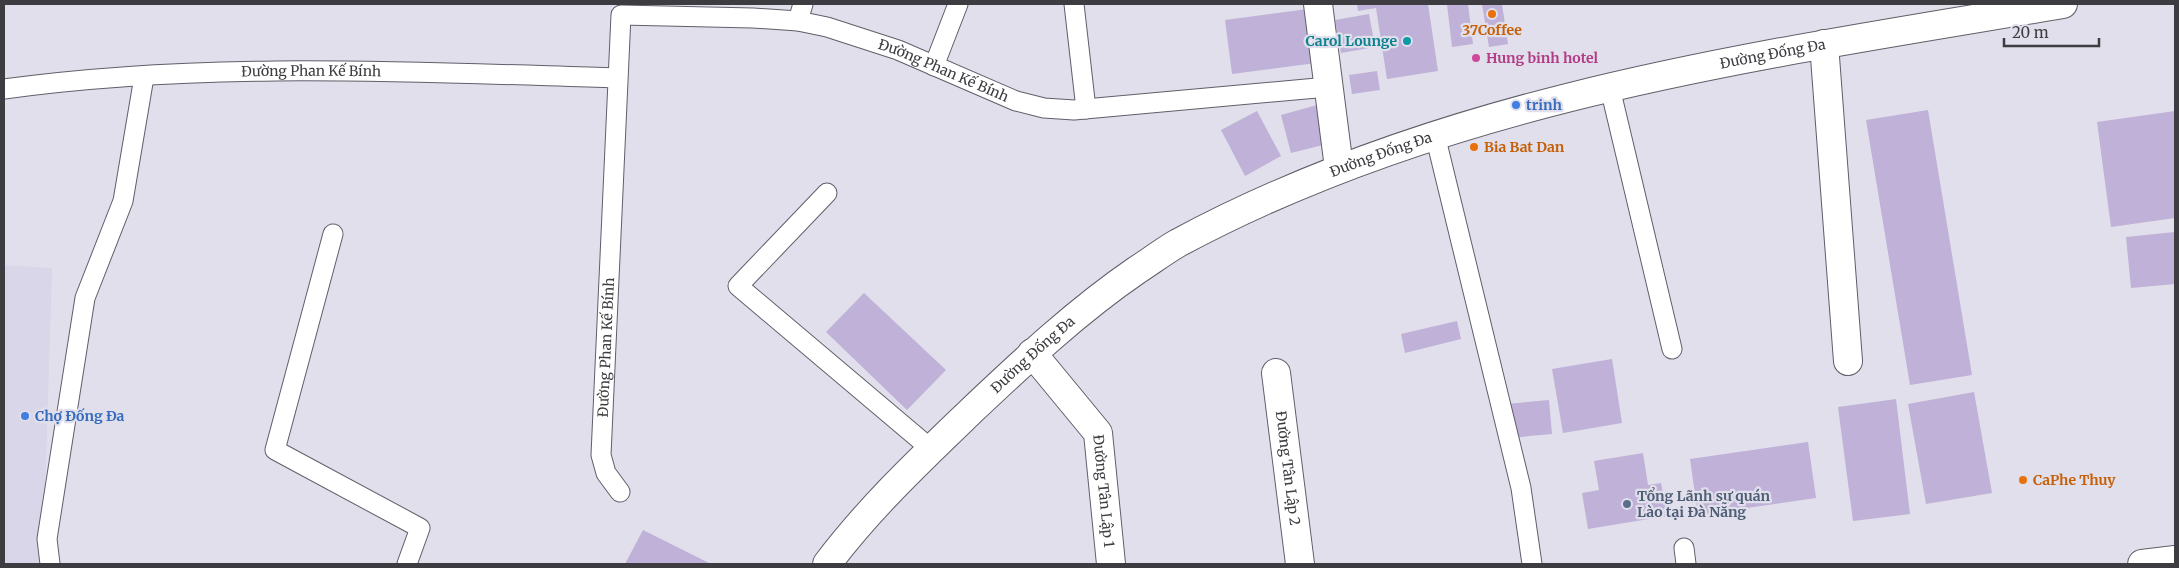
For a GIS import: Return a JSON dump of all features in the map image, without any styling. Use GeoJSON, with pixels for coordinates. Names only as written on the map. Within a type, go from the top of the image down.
{"type":"FeatureCollection","features":[{"type":"Feature","properties":{"kind":"main road"},"geometry":{"type":"LineString","coordinates":[[1318,4],[1339,168]]}},
{"type":"Feature","properties":{"kind":"main road","name":"Đường Đống Đa"},"geometry":{"type":"LineString","coordinates":[[827,564],[855,530],[931,449],[1032,353],[1101,295],[1176,244],[1339,168],[1472,122],[1610,88],[1758,56],[2029,7],[2063,4]]}},
{"type":"Feature","properties":{"kind":"main road"},"geometry":{"type":"LineString","coordinates":[[1824,44],[1848,361]]}},
{"type":"Feature","properties":{"kind":"main road","name":"Đường Tân Lập 1"},"geometry":{"type":"LineString","coordinates":[[1032,353],[1098,433],[1111,564]]}},
{"type":"Feature","properties":{"kind":"main road","name":"Đường Tân Lập 2"},"geometry":{"type":"LineString","coordinates":[[1276,373],[1300,564]]}},
{"type":"Feature","properties":{"kind":"main road"},"geometry":{"type":"LineString","coordinates":[[2142,564],[2175,560]]}},
{"type":"Feature","properties":{"kind":"lane"},"geometry":{"type":"LineString","coordinates":[[934,66],[958,4]]}},
{"type":"Feature","properties":{"kind":"lane"},"geometry":{"type":"LineString","coordinates":[[1074,4],[1086,109]]}},
{"type":"Feature","properties":{"kind":"lane","name":"Đường Phan Kế Bính"},"geometry":{"type":"LineString","coordinates":[[620,492],[606,473],[601,454],[617,78],[622,15],[801,12],[1016,101],[1044,108],[1086,109],[1328,87]]}},
{"type":"Feature","properties":{"kind":"lane","name":"Đường Phan Kế Bính"},"geometry":{"type":"LineString","coordinates":[[4,89],[48,83],[301,69],[617,78]]}},
{"type":"Feature","properties":{"kind":"lane"},"geometry":{"type":"LineString","coordinates":[[50,564],[47,539],[86,298],[123,201],[144,77]]}},
{"type":"Feature","properties":{"kind":"lane"},"geometry":{"type":"LineString","coordinates":[[1610,88],[1672,350]]}},
{"type":"Feature","properties":{"kind":"lane"},"geometry":{"type":"LineString","coordinates":[[1435,134],[1521,488],[1532,564]]}},
{"type":"Feature","properties":{"kind":"lane"},"geometry":{"type":"LineString","coordinates":[[827,193],[738,286],[931,449]]}},
{"type":"Feature","properties":{"kind":"lane"},"geometry":{"type":"LineString","coordinates":[[333,234],[276,450],[420,528],[407,564]]}},
{"type":"Feature","properties":{"kind":"shaded area","name":"Chợ Đống Đa"},"geometry":{"type":"Polygon","coordinates":[[[4,265],[52,268],[43,564],[4,564],[4,265]]]}},
{"type":"Feature","properties":{"kind":"building","name":"Carol Lounge"},"geometry":{"type":"Polygon","coordinates":[[[1357,4],[1428,4],[1438,71],[1387,79],[1376,8],[1358,11],[1357,4]]]}},
{"type":"Feature","properties":{"kind":"building"},"geometry":{"type":"Polygon","coordinates":[[[1447,4],[1468,4],[1473,44],[1452,47],[1447,4]]]}},
{"type":"Feature","properties":{"kind":"building"},"geometry":{"type":"Polygon","coordinates":[[[1482,4],[1502,4],[1508,44],[1489,47],[1482,4]]]}},
{"type":"Feature","properties":{"kind":"building"},"geometry":{"type":"Polygon","coordinates":[[[1308,9],[1316,63],[1232,74],[1225,20],[1308,9]]]}},
{"type":"Feature","properties":{"kind":"building"},"geometry":{"type":"Polygon","coordinates":[[[1369,14],[1375,47],[1341,53],[1335,20],[1369,14]]]}},
{"type":"Feature","properties":{"kind":"building"},"geometry":{"type":"Polygon","coordinates":[[[1377,71],[1380,90],[1352,94],[1349,75],[1377,71]]]}},
{"type":"Feature","properties":{"kind":"building"},"geometry":{"type":"Polygon","coordinates":[[[1317,105],[1327,144],[1291,153],[1281,115],[1317,105]]]}},
{"type":"Feature","properties":{"kind":"building"},"geometry":{"type":"Polygon","coordinates":[[[1928,110],[1972,375],[1910,385],[1866,120],[1928,110]]]}},
{"type":"Feature","properties":{"kind":"building"},"geometry":{"type":"Polygon","coordinates":[[[1257,111],[1281,156],[1245,176],[1221,130],[1257,111]]]}},
{"type":"Feature","properties":{"kind":"building"},"geometry":{"type":"Polygon","coordinates":[[[2175,111],[2175,218],[2111,227],[2097,122],[2175,111]]]}},
{"type":"Feature","properties":{"kind":"building"},"geometry":{"type":"Polygon","coordinates":[[[2175,232],[2175,284],[2131,288],[2126,237],[2175,232]]]}},
{"type":"Feature","properties":{"kind":"building"},"geometry":{"type":"Polygon","coordinates":[[[864,293],[946,370],[907,410],[826,332],[864,293]]]}},
{"type":"Feature","properties":{"kind":"building"},"geometry":{"type":"Polygon","coordinates":[[[1457,321],[1461,339],[1405,353],[1401,334],[1457,321]]]}},
{"type":"Feature","properties":{"kind":"building"},"geometry":{"type":"Polygon","coordinates":[[[1612,359],[1622,423],[1563,433],[1552,369],[1612,359]]]}},
{"type":"Feature","properties":{"kind":"building"},"geometry":{"type":"Polygon","coordinates":[[[1974,392],[1992,493],[1926,504],[1908,404],[1974,392]]]}},
{"type":"Feature","properties":{"kind":"building"},"geometry":{"type":"Polygon","coordinates":[[[1896,399],[1910,514],[1853,521],[1838,407],[1896,399]]]}},
{"type":"Feature","properties":{"kind":"building"},"geometry":{"type":"Polygon","coordinates":[[[1549,400],[1552,434],[1509,438],[1506,404],[1549,400]]]}},
{"type":"Feature","properties":{"kind":"building"},"geometry":{"type":"Polygon","coordinates":[[[1808,442],[1816,498],[1698,515],[1690,459],[1808,442]]]}},
{"type":"Feature","properties":{"kind":"building"},"geometry":{"type":"Polygon","coordinates":[[[1643,453],[1648,485],[1661,483],[1667,516],[1588,529],[1582,493],[1599,490],[1594,461],[1643,453]]]}},
{"type":"Feature","properties":{"kind":"building"},"geometry":{"type":"Polygon","coordinates":[[[643,530],[711,564],[625,564],[643,530]]]}},
{"type":"Feature","properties":{"kind":"place","name":"37Coffee"},"geometry":{"type":"Point","coordinates":[1492,14]}},
{"type":"Feature","properties":{"kind":"place","name":"Carol Lounge"},"geometry":{"type":"Point","coordinates":[1407,41]}},
{"type":"Feature","properties":{"kind":"place","name":"Hung binh hotel"},"geometry":{"type":"Point","coordinates":[1476,58]}},
{"type":"Feature","properties":{"kind":"place","name":"trinh"},"geometry":{"type":"Point","coordinates":[1516,105]}},
{"type":"Feature","properties":{"kind":"place","name":"Bia Bat Dan"},"geometry":{"type":"Point","coordinates":[1474,147]}},
{"type":"Feature","properties":{"kind":"place","name":"Chợ Đống Đa"},"geometry":{"type":"Point","coordinates":[25,416]}},
{"type":"Feature","properties":{"kind":"place","name":"CaPhe Thuy"},"geometry":{"type":"Point","coordinates":[2023,480]}},
{"type":"Feature","properties":{"kind":"place","name":"Tổng Lãnh sự quán Lào tại Đà Nẵng"},"geometry":{"type":"Point","coordinates":[1627,504]}}]}
